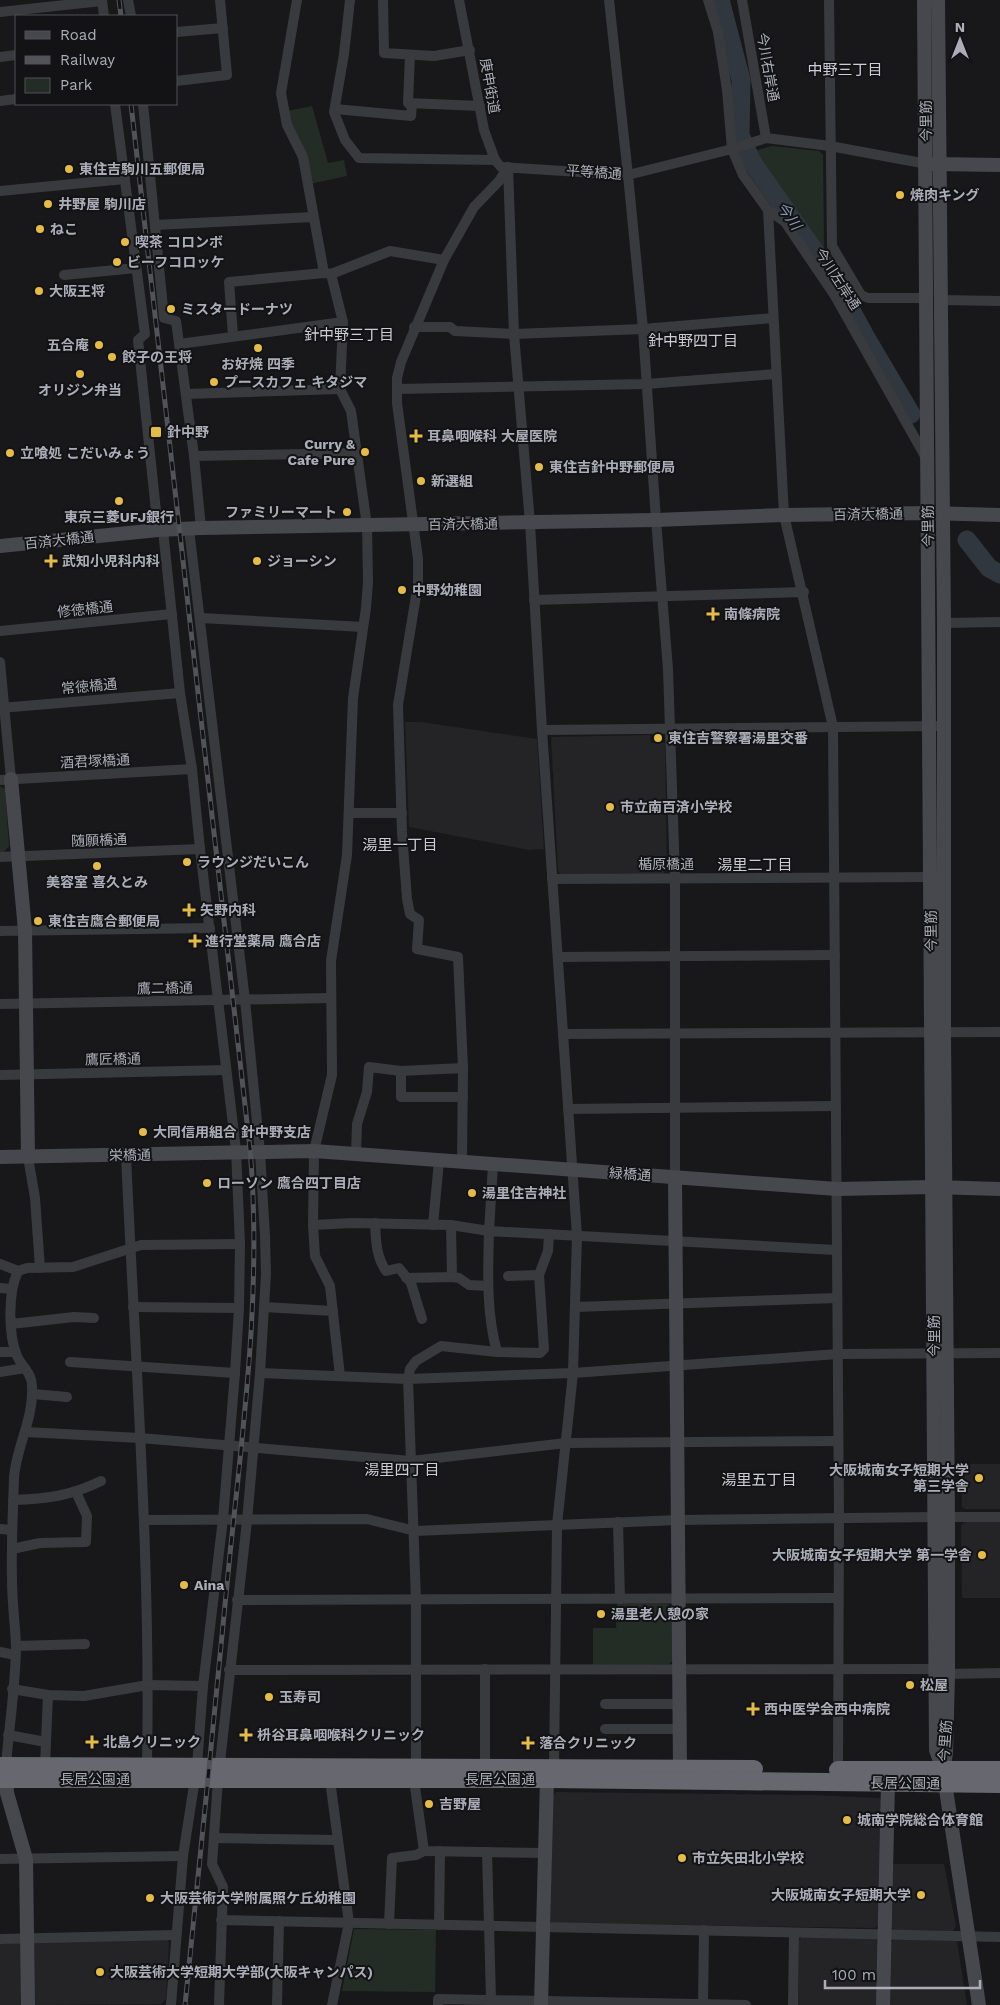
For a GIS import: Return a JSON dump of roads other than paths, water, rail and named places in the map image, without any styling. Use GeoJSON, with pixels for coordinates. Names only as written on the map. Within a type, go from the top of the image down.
{"type":"FeatureCollection","features":[{"type":"Feature","properties":{"kind":"highway","name":"長居公園通"},"geometry":{"type":"LineString","coordinates":[[3,1772],[45,1766],[147,1765],[195,1773]]}},
{"type":"Feature","properties":{"kind":"highway","name":"長居公園通"},"geometry":{"type":"LineString","coordinates":[[219,1773],[330,1780],[485,1766],[551,1773],[680,1768],[838,1770],[943,1777],[1000,1784]]}},
{"type":"Feature","properties":{"kind":"highway","name":"長居公園通"},"geometry":{"type":"LineString","coordinates":[[3,1772],[551,1773],[888,1784],[1000,1770]]}},
{"type":"Feature","properties":{"kind":"street"},"geometry":{"type":"LineString","coordinates":[[129,0],[131,15]]}},
{"type":"Feature","properties":{"kind":"street"},"geometry":{"type":"LineString","coordinates":[[178,80],[227,75],[220,0]]}},
{"type":"Feature","properties":{"kind":"street"},"geometry":{"type":"LineString","coordinates":[[297,0],[281,93],[287,125],[303,157],[313,217],[327,274],[343,322],[340,389],[351,412],[366,526],[368,582],[353,698],[347,855],[331,961],[332,1075],[314,1151],[313,1225],[315,1256],[330,1286],[340,1376]]}},
{"type":"Feature","properties":{"kind":"street"},"geometry":{"type":"LineString","coordinates":[[350,0],[335,109],[344,140],[359,158],[496,160],[501,167],[508,167]]}},
{"type":"Feature","properties":{"kind":"street"},"geometry":{"type":"LineString","coordinates":[[383,0],[384,53],[434,56],[470,50]]}},
{"type":"Feature","properties":{"kind":"street","name":"庚申街道"},"geometry":{"type":"LineString","coordinates":[[459,0],[484,130],[496,160]]}},
{"type":"Feature","properties":{"kind":"street"},"geometry":{"type":"LineString","coordinates":[[609,0],[643,329],[671,729],[675,878],[674,1107],[680,1768]]}},
{"type":"Feature","properties":{"kind":"street","name":"今川左岸通"},"geometry":{"type":"LineString","coordinates":[[708,0],[718,32],[734,148],[743,175],[768,210],[785,222],[835,296],[927,459]]}},
{"type":"Feature","properties":{"kind":"street","name":"今川右岸通"},"geometry":{"type":"LineString","coordinates":[[742,0],[766,138]]}},
{"type":"Feature","properties":{"kind":"street"},"geometry":{"type":"LineString","coordinates":[[829,0],[832,246],[861,295],[868,298],[1000,301]]}},
{"type":"Feature","properties":{"kind":"street","name":"今里筋"},"geometry":{"type":"LineString","coordinates":[[924,0],[926,164],[943,514],[944,623],[930,876],[938,1033]]}},
{"type":"Feature","properties":{"kind":"street","name":"今里筋"},"geometry":{"type":"LineString","coordinates":[[938,0],[941,164],[933,299],[927,459],[927,514],[937,726],[942,1672],[936,1753],[943,1777],[979,2005]]}},
{"type":"Feature","properties":{"kind":"street"},"geometry":{"type":"LineString","coordinates":[[0,12],[102,1],[104,15]]}},
{"type":"Feature","properties":{"kind":"street"},"geometry":{"type":"LineString","coordinates":[[178,32],[222,28]]}},
{"type":"Feature","properties":{"kind":"street"},"geometry":{"type":"LineString","coordinates":[[0,57],[15,55]]}},
{"type":"Feature","properties":{"kind":"street"},"geometry":{"type":"LineString","coordinates":[[410,55],[408,102],[412,104],[480,106]]}},
{"type":"Feature","properties":{"kind":"street"},"geometry":{"type":"LineString","coordinates":[[0,101],[15,99]]}},
{"type":"Feature","properties":{"kind":"street"},"geometry":{"type":"LineString","coordinates":[[335,109],[411,116],[412,104]]}},
{"type":"Feature","properties":{"kind":"street"},"geometry":{"type":"LineString","coordinates":[[116,105],[144,334],[138,340],[180,693],[192,769],[236,1154],[240,1244],[239,1308],[229,1446],[195,1773],[183,1856],[171,2005]]}},
{"type":"Feature","properties":{"kind":"street"},"geometry":{"type":"LineString","coordinates":[[143,105],[164,318],[176,321],[194,456],[195,529],[200,618],[245,1000],[260,1152],[265,1236],[264,1306],[260,1373],[247,1521],[229,1670],[212,1864],[223,1887],[219,2005]]}},
{"type":"Feature","properties":{"kind":"street"},"geometry":{"type":"LineString","coordinates":[[766,138],[830,146],[926,164],[1000,165]]}},
{"type":"Feature","properties":{"kind":"street","name":"平等橋通"},"geometry":{"type":"LineString","coordinates":[[508,167],[628,175],[766,138]]}},
{"type":"Feature","properties":{"kind":"street"},"geometry":{"type":"LineString","coordinates":[[462,1163],[463,1068],[458,957],[417,949],[419,920],[410,914],[408,899],[402,813],[398,705],[418,584],[418,559],[397,378],[400,362],[444,260],[474,208],[499,181],[508,167]]}},
{"type":"Feature","properties":{"kind":"street"},"geometry":{"type":"LineString","coordinates":[[508,167],[514,334],[530,523],[542,730],[577,1236],[573,1373],[557,1525],[557,1669],[544,1853],[541,2002]]}},
{"type":"Feature","properties":{"kind":"street"},"geometry":{"type":"LineString","coordinates":[[0,191],[125,179]]}},
{"type":"Feature","properties":{"kind":"street"},"geometry":{"type":"LineString","coordinates":[[768,210],[784,515],[804,592],[833,726],[839,1517],[838,1770]]}},
{"type":"Feature","properties":{"kind":"street"},"geometry":{"type":"LineString","coordinates":[[155,225],[313,217]]}},
{"type":"Feature","properties":{"kind":"street"},"geometry":{"type":"LineString","coordinates":[[233,335],[229,282],[327,274],[390,251],[444,260]]}},
{"type":"Feature","properties":{"kind":"street"},"geometry":{"type":"LineString","coordinates":[[64,276],[136,268]]}},
{"type":"Feature","properties":{"kind":"street"},"geometry":{"type":"LineString","coordinates":[[414,327],[450,327],[454,330],[514,334],[643,329],[774,318]]}},
{"type":"Feature","properties":{"kind":"street"},"geometry":{"type":"LineString","coordinates":[[179,344],[233,335],[343,322]]}},
{"type":"Feature","properties":{"kind":"street"},"geometry":{"type":"LineString","coordinates":[[397,389],[646,384],[776,374]]}},
{"type":"Feature","properties":{"kind":"street"},"geometry":{"type":"LineString","coordinates":[[186,394],[340,389]]}},
{"type":"Feature","properties":{"kind":"street"},"geometry":{"type":"LineString","coordinates":[[194,456],[356,453]]}},
{"type":"Feature","properties":{"kind":"street"},"geometry":{"type":"LineString","coordinates":[[943,514],[1000,515]]}},
{"type":"Feature","properties":{"kind":"street","name":"百済大橋通"},"geometry":{"type":"LineString","coordinates":[[0,546],[160,530],[656,520],[784,515],[943,514]]}},
{"type":"Feature","properties":{"kind":"street"},"geometry":{"type":"LineString","coordinates":[[534,600],[804,592]]}},
{"type":"Feature","properties":{"kind":"street","name":"修徳橋通"},"geometry":{"type":"LineString","coordinates":[[0,631],[172,614]]}},
{"type":"Feature","properties":{"kind":"street"},"geometry":{"type":"LineString","coordinates":[[200,618],[363,628]]}},
{"type":"Feature","properties":{"kind":"street"},"geometry":{"type":"LineString","coordinates":[[944,623],[1000,622]]}},
{"type":"Feature","properties":{"kind":"street"},"geometry":{"type":"LineString","coordinates":[[0,662],[6,780],[18,856],[25,930],[28,1156],[35,1198],[40,1268]]}},
{"type":"Feature","properties":{"kind":"street","name":"常徳橋通"},"geometry":{"type":"LineString","coordinates":[[2,707],[180,693]]}},
{"type":"Feature","properties":{"kind":"street"},"geometry":{"type":"LineString","coordinates":[[542,730],[937,726]]}},
{"type":"Feature","properties":{"kind":"street","name":"酒君塚橋通"},"geometry":{"type":"LineString","coordinates":[[6,780],[192,769]]}},
{"type":"Feature","properties":{"kind":"street"},"geometry":{"type":"LineString","coordinates":[[349,813],[402,813]]}},
{"type":"Feature","properties":{"kind":"street","name":"随願橋通"},"geometry":{"type":"LineString","coordinates":[[0,857],[200,849]]}},
{"type":"Feature","properties":{"kind":"street","name":"楯原橋通"},"geometry":{"type":"LineString","coordinates":[[552,879],[930,876]]}},
{"type":"Feature","properties":{"kind":"street"},"geometry":{"type":"LineString","coordinates":[[0,931],[210,928]]}},
{"type":"Feature","properties":{"kind":"street"},"geometry":{"type":"LineString","coordinates":[[559,957],[835,955]]}},
{"type":"Feature","properties":{"kind":"street","name":"鷹二橋通"},"geometry":{"type":"LineString","coordinates":[[0,1004],[331,998]]}},
{"type":"Feature","properties":{"kind":"street"},"geometry":{"type":"LineString","coordinates":[[563,1034],[1000,1032]]}},
{"type":"Feature","properties":{"kind":"street"},"geometry":{"type":"LineString","coordinates":[[356,1154],[357,1124],[366,1092],[368,1067],[400,1071],[463,1068]]}},
{"type":"Feature","properties":{"kind":"street","name":"鷹匠橋通"},"geometry":{"type":"LineString","coordinates":[[0,1075],[226,1070]]}},
{"type":"Feature","properties":{"kind":"street"},"geometry":{"type":"LineString","coordinates":[[400,1071],[400,1097],[463,1096]]}},
{"type":"Feature","properties":{"kind":"street"},"geometry":{"type":"LineString","coordinates":[[568,1109],[835,1106]]}},
{"type":"Feature","properties":{"kind":"street","name":"緑橋通"},"geometry":{"type":"LineString","coordinates":[[260,1152],[314,1151],[837,1189],[1000,1189]]}},
{"type":"Feature","properties":{"kind":"street","name":"栄橋通"},"geometry":{"type":"LineString","coordinates":[[0,1157],[236,1154],[260,1152]]}},
{"type":"Feature","properties":{"kind":"street"},"geometry":{"type":"LineString","coordinates":[[126,1155],[144,1520],[148,1685],[147,1765]]}},
{"type":"Feature","properties":{"kind":"street"},"geometry":{"type":"LineString","coordinates":[[433,1225],[439,1161]]}},
{"type":"Feature","properties":{"kind":"street"},"geometry":{"type":"LineString","coordinates":[[493,1165],[488,1286],[490,1317],[497,1352]]}},
{"type":"Feature","properties":{"kind":"street"},"geometry":{"type":"LineString","coordinates":[[313,1225],[376,1223],[451,1225],[489,1231],[836,1250]]}},
{"type":"Feature","properties":{"kind":"street"},"geometry":{"type":"LineString","coordinates":[[376,1223],[378,1255],[382,1265],[386,1271],[398,1268],[411,1283],[422,1319]]}},
{"type":"Feature","properties":{"kind":"street"},"geometry":{"type":"LineString","coordinates":[[451,1225],[452,1277]]}},
{"type":"Feature","properties":{"kind":"street"},"geometry":{"type":"LineString","coordinates":[[424,1851],[415,1773],[415,1531],[408,1379],[410,1370],[416,1361],[441,1346],[497,1352],[540,1353],[544,1349],[539,1275],[548,1251],[549,1234]]}},
{"type":"Feature","properties":{"kind":"street"},"geometry":{"type":"LineString","coordinates":[[0,1264],[18,1271],[27,1268],[73,1267],[141,1245],[240,1244]]}},
{"type":"Feature","properties":{"kind":"street"},"geometry":{"type":"LineString","coordinates":[[18,1271],[10,1300],[15,1352],[32,1378],[33,1394],[26,1432],[18,1452],[14,1475],[12,1549],[15,1650],[3,1772],[7,1793],[26,1859],[28,2005]]}},
{"type":"Feature","properties":{"kind":"street"},"geometry":{"type":"LineString","coordinates":[[508,1276],[539,1275]]}},
{"type":"Feature","properties":{"kind":"street"},"geometry":{"type":"LineString","coordinates":[[406,1278],[452,1277],[460,1278],[469,1285],[488,1286]]}},
{"type":"Feature","properties":{"kind":"street"},"geometry":{"type":"LineString","coordinates":[[0,1288],[12,1289]]}},
{"type":"Feature","properties":{"kind":"street"},"geometry":{"type":"LineString","coordinates":[[575,1307],[837,1298]]}},
{"type":"Feature","properties":{"kind":"street"},"geometry":{"type":"LineString","coordinates":[[132,1306],[239,1308]]}},
{"type":"Feature","properties":{"kind":"street"},"geometry":{"type":"LineString","coordinates":[[264,1306],[333,1311]]}},
{"type":"Feature","properties":{"kind":"street"},"geometry":{"type":"LineString","coordinates":[[12,1324],[74,1317],[94,1318]]}},
{"type":"Feature","properties":{"kind":"street"},"geometry":{"type":"LineString","coordinates":[[0,1352],[15,1352]]}},
{"type":"Feature","properties":{"kind":"street"},"geometry":{"type":"LineString","coordinates":[[260,1373],[408,1379],[573,1373],[838,1354],[1000,1353]]}},
{"type":"Feature","properties":{"kind":"street"},"geometry":{"type":"LineString","coordinates":[[70,1362],[235,1373]]}},
{"type":"Feature","properties":{"kind":"street"},"geometry":{"type":"LineString","coordinates":[[0,1372],[25,1368]]}},
{"type":"Feature","properties":{"kind":"street"},"geometry":{"type":"LineString","coordinates":[[33,1394],[67,1397]]}},
{"type":"Feature","properties":{"kind":"street"},"geometry":{"type":"LineString","coordinates":[[26,1432],[140,1438],[411,1462],[566,1443],[837,1441]]}},
{"type":"Feature","properties":{"kind":"street"},"geometry":{"type":"LineString","coordinates":[[14,1500],[43,1499],[76,1492],[102,1481]]}},
{"type":"Feature","properties":{"kind":"street"},"geometry":{"type":"LineString","coordinates":[[12,1549],[40,1544],[86,1542],[87,1516],[76,1492]]}},
{"type":"Feature","properties":{"kind":"street"},"geometry":{"type":"LineString","coordinates":[[144,1520],[366,1520],[415,1531],[678,1520],[1000,1517]]}},
{"type":"Feature","properties":{"kind":"street"},"geometry":{"type":"LineString","coordinates":[[618,1522],[620,1599]]}},
{"type":"Feature","properties":{"kind":"street"},"geometry":{"type":"LineString","coordinates":[[0,1529],[12,1530]]}},
{"type":"Feature","properties":{"kind":"street"},"geometry":{"type":"LineString","coordinates":[[237,1600],[838,1598]]}},
{"type":"Feature","properties":{"kind":"street"},"geometry":{"type":"LineString","coordinates":[[0,1652],[85,1644]]}},
{"type":"Feature","properties":{"kind":"street"},"geometry":{"type":"LineString","coordinates":[[485,1669],[485,1766]]}},
{"type":"Feature","properties":{"kind":"street"},"geometry":{"type":"LineString","coordinates":[[229,1670],[838,1669],[1000,1673]]}},
{"type":"Feature","properties":{"kind":"street"},"geometry":{"type":"LineString","coordinates":[[12,1689],[48,1695],[84,1696],[148,1685],[203,1686]]}},
{"type":"Feature","properties":{"kind":"street"},"geometry":{"type":"LineString","coordinates":[[45,1766],[48,1695]]}},
{"type":"Feature","properties":{"kind":"street"},"geometry":{"type":"LineString","coordinates":[[605,1704],[680,1704]]}},
{"type":"Feature","properties":{"kind":"street"},"geometry":{"type":"LineString","coordinates":[[605,1729],[680,1729]]}},
{"type":"Feature","properties":{"kind":"street"},"geometry":{"type":"LineString","coordinates":[[8,1735],[46,1742]]}},
{"type":"Feature","properties":{"kind":"street"},"geometry":{"type":"LineString","coordinates":[[330,1780],[349,1923],[332,2005]]}},
{"type":"Feature","properties":{"kind":"street"},"geometry":{"type":"LineString","coordinates":[[883,2005],[888,1784]]}},
{"type":"Feature","properties":{"kind":"street"},"geometry":{"type":"LineString","coordinates":[[214,1838],[338,1840]]}},
{"type":"Feature","properties":{"kind":"street"},"geometry":{"type":"LineString","coordinates":[[389,1924],[392,1858],[416,1855],[424,1851],[544,1853]]}},
{"type":"Feature","properties":{"kind":"street"},"geometry":{"type":"LineString","coordinates":[[439,1925],[440,1851]]}},
{"type":"Feature","properties":{"kind":"street"},"geometry":{"type":"LineString","coordinates":[[487,1852],[491,1999]]}},
{"type":"Feature","properties":{"kind":"street"},"geometry":{"type":"LineString","coordinates":[[0,1859],[183,1856]]}},
{"type":"Feature","properties":{"kind":"street"},"geometry":{"type":"LineString","coordinates":[[221,1920],[1000,1937]]}},
{"type":"Feature","properties":{"kind":"street"},"geometry":{"type":"LineString","coordinates":[[277,2005],[279,1921]]}},
{"type":"Feature","properties":{"kind":"street"},"geometry":{"type":"LineString","coordinates":[[703,2004],[704,1930]]}},
{"type":"Feature","properties":{"kind":"street"},"geometry":{"type":"LineString","coordinates":[[793,2005],[794,1933]]}},
{"type":"Feature","properties":{"kind":"street"},"geometry":{"type":"LineString","coordinates":[[0,1939],[176,1935]]}},
{"type":"Feature","properties":{"kind":"street"},"geometry":{"type":"LineString","coordinates":[[438,2005],[438,1999],[746,2005]]}},
{"type":"Feature","properties":{"kind":"waterway","name":"今川"},"geometry":{"type":"LineString","coordinates":[[720,0],[741,80],[740,135],[752,162],[834,279],[911,414]]}},
{"type":"Feature","properties":{"kind":"waterway","name":"今川"},"geometry":{"type":"LineString","coordinates":[[967,540],[989,568],[1000,574]]}},
{"type":"Feature","properties":{"kind":"railway"},"geometry":{"type":"LineString","coordinates":[[119,0],[121,15]]}},
{"type":"Feature","properties":{"kind":"railway"},"geometry":{"type":"LineString","coordinates":[[131,105],[250,1149],[253,1200],[253,1301],[246,1403],[185,2005]]}},
{"type":"Feature","properties":{"kind":"place","name":"東住吉駒川五郵便局"},"geometry":{"type":"Point","coordinates":[69,169]}},
{"type":"Feature","properties":{"kind":"place","name":"焼肉キング"},"geometry":{"type":"Point","coordinates":[900,195]}},
{"type":"Feature","properties":{"kind":"place","name":"井野屋 駒川店"},"geometry":{"type":"Point","coordinates":[48,204]}},
{"type":"Feature","properties":{"kind":"place","name":"ねこ"},"geometry":{"type":"Point","coordinates":[40,229]}},
{"type":"Feature","properties":{"kind":"place","name":"喫茶 コロンボ"},"geometry":{"type":"Point","coordinates":[125,242]}},
{"type":"Feature","properties":{"kind":"place","name":"ビーフコロッケ"},"geometry":{"type":"Point","coordinates":[117,262]}},
{"type":"Feature","properties":{"kind":"place","name":"大阪王将"},"geometry":{"type":"Point","coordinates":[39,291]}},
{"type":"Feature","properties":{"kind":"place","name":"ミスタードーナツ"},"geometry":{"type":"Point","coordinates":[171,309]}},
{"type":"Feature","properties":{"kind":"place","name":"五合庵"},"geometry":{"type":"Point","coordinates":[99,345]}},
{"type":"Feature","properties":{"kind":"place","name":"お好焼 四季"},"geometry":{"type":"Point","coordinates":[258,348]}},
{"type":"Feature","properties":{"kind":"place","name":"餃子の王将"},"geometry":{"type":"Point","coordinates":[112,357]}},
{"type":"Feature","properties":{"kind":"place","name":"オリジン弁当"},"geometry":{"type":"Point","coordinates":[80,374]}},
{"type":"Feature","properties":{"kind":"place","name":"プースカフェ キタジマ"},"geometry":{"type":"Point","coordinates":[214,382]}},
{"type":"Feature","properties":{"kind":"place","name":"針中野"},"geometry":{"type":"Point","coordinates":[156,432]}},
{"type":"Feature","properties":{"kind":"place","name":"耳鼻咽喉科 大屋医院"},"geometry":{"type":"Point","coordinates":[416,436]}},
{"type":"Feature","properties":{"kind":"place","name":"Curry & Cafe Pure"},"geometry":{"type":"Point","coordinates":[365,452]}},
{"type":"Feature","properties":{"kind":"place","name":"立喰処 こだいみょう"},"geometry":{"type":"Point","coordinates":[10,453]}},
{"type":"Feature","properties":{"kind":"place","name":"東住吉針中野郵便局"},"geometry":{"type":"Point","coordinates":[539,467]}},
{"type":"Feature","properties":{"kind":"place","name":"新選組"},"geometry":{"type":"Point","coordinates":[421,481]}},
{"type":"Feature","properties":{"kind":"place","name":"東京三菱UFJ銀行"},"geometry":{"type":"Point","coordinates":[119,501]}},
{"type":"Feature","properties":{"kind":"place","name":"ファミリーマート"},"geometry":{"type":"Point","coordinates":[347,512]}},
{"type":"Feature","properties":{"kind":"place","name":"武知小児科内科"},"geometry":{"type":"Point","coordinates":[51,561]}},
{"type":"Feature","properties":{"kind":"place","name":"ジョーシン"},"geometry":{"type":"Point","coordinates":[257,561]}},
{"type":"Feature","properties":{"kind":"place","name":"中野幼稚園"},"geometry":{"type":"Point","coordinates":[402,590]}},
{"type":"Feature","properties":{"kind":"place","name":"南條病院"},"geometry":{"type":"Point","coordinates":[713,614]}},
{"type":"Feature","properties":{"kind":"place","name":"東住吉警察署湯里交番"},"geometry":{"type":"Point","coordinates":[658,738]}},
{"type":"Feature","properties":{"kind":"place","name":"市立南百済小学校"},"geometry":{"type":"Point","coordinates":[610,807]}},
{"type":"Feature","properties":{"kind":"place","name":"ラウンジだいこん"},"geometry":{"type":"Point","coordinates":[187,862]}},
{"type":"Feature","properties":{"kind":"place","name":"美容室 喜久とみ"},"geometry":{"type":"Point","coordinates":[97,866]}},
{"type":"Feature","properties":{"kind":"place","name":"矢野内科"},"geometry":{"type":"Point","coordinates":[189,910]}},
{"type":"Feature","properties":{"kind":"place","name":"東住吉鷹合郵便局"},"geometry":{"type":"Point","coordinates":[38,921]}},
{"type":"Feature","properties":{"kind":"place","name":"進行堂薬局 鷹合店"},"geometry":{"type":"Point","coordinates":[195,941]}},
{"type":"Feature","properties":{"kind":"place","name":"大同信用組合 針中野支店"},"geometry":{"type":"Point","coordinates":[143,1132]}},
{"type":"Feature","properties":{"kind":"place","name":"ローソン 鷹合四丁目店"},"geometry":{"type":"Point","coordinates":[207,1183]}},
{"type":"Feature","properties":{"kind":"place","name":"湯里住吉神社"},"geometry":{"type":"Point","coordinates":[472,1193]}},
{"type":"Feature","properties":{"kind":"place","name":"大阪城南女子短期大学 第三学舎"},"geometry":{"type":"Point","coordinates":[979,1478]}},
{"type":"Feature","properties":{"kind":"place","name":"大阪城南女子短期大学 第一学舎"},"geometry":{"type":"Point","coordinates":[982,1555]}},
{"type":"Feature","properties":{"kind":"place","name":"Aina"},"geometry":{"type":"Point","coordinates":[184,1585]}},
{"type":"Feature","properties":{"kind":"place","name":"湯里老人憩の家"},"geometry":{"type":"Point","coordinates":[601,1614]}},
{"type":"Feature","properties":{"kind":"place","name":"松屋"},"geometry":{"type":"Point","coordinates":[910,1685]}},
{"type":"Feature","properties":{"kind":"place","name":"玉寿司"},"geometry":{"type":"Point","coordinates":[269,1697]}},
{"type":"Feature","properties":{"kind":"place","name":"西中医学会西中病院"},"geometry":{"type":"Point","coordinates":[753,1709]}},
{"type":"Feature","properties":{"kind":"place","name":"枡谷耳鼻咽喉科クリニック"},"geometry":{"type":"Point","coordinates":[246,1735]}},
{"type":"Feature","properties":{"kind":"place","name":"北島クリニック"},"geometry":{"type":"Point","coordinates":[92,1742]}},
{"type":"Feature","properties":{"kind":"place","name":"落合クリニック"},"geometry":{"type":"Point","coordinates":[528,1743]}},
{"type":"Feature","properties":{"kind":"place","name":"吉野屋"},"geometry":{"type":"Point","coordinates":[429,1804]}},
{"type":"Feature","properties":{"kind":"place","name":"城南学院総合体育館"},"geometry":{"type":"Point","coordinates":[847,1820]}},
{"type":"Feature","properties":{"kind":"place","name":"市立矢田北小学校"},"geometry":{"type":"Point","coordinates":[682,1858]}},
{"type":"Feature","properties":{"kind":"place","name":"大阪城南女子短期大学"},"geometry":{"type":"Point","coordinates":[921,1895]}},
{"type":"Feature","properties":{"kind":"place","name":"大阪芸術大学附属照ケ丘幼稚園"},"geometry":{"type":"Point","coordinates":[150,1898]}},
{"type":"Feature","properties":{"kind":"place","name":"大阪芸術大学短期大学部(大阪キャンパス)"},"geometry":{"type":"Point","coordinates":[100,1972]}},
{"type":"Feature","properties":{"kind":"district","name":"中野三丁目"},"geometry":{"type":"Point","coordinates":[845,70]}},
{"type":"Feature","properties":{"kind":"district","name":"針中野三丁目"},"geometry":{"type":"Point","coordinates":[349,335]}},
{"type":"Feature","properties":{"kind":"district","name":"針中野四丁目"},"geometry":{"type":"Point","coordinates":[693,341]}},
{"type":"Feature","properties":{"kind":"district","name":"湯里一丁目"},"geometry":{"type":"Point","coordinates":[400,845]}},
{"type":"Feature","properties":{"kind":"district","name":"湯里二丁目"},"geometry":{"type":"Point","coordinates":[755,865]}},
{"type":"Feature","properties":{"kind":"district","name":"湯里四丁目"},"geometry":{"type":"Point","coordinates":[402,1470]}},
{"type":"Feature","properties":{"kind":"district","name":"湯里五丁目"},"geometry":{"type":"Point","coordinates":[759,1480]}}]}
